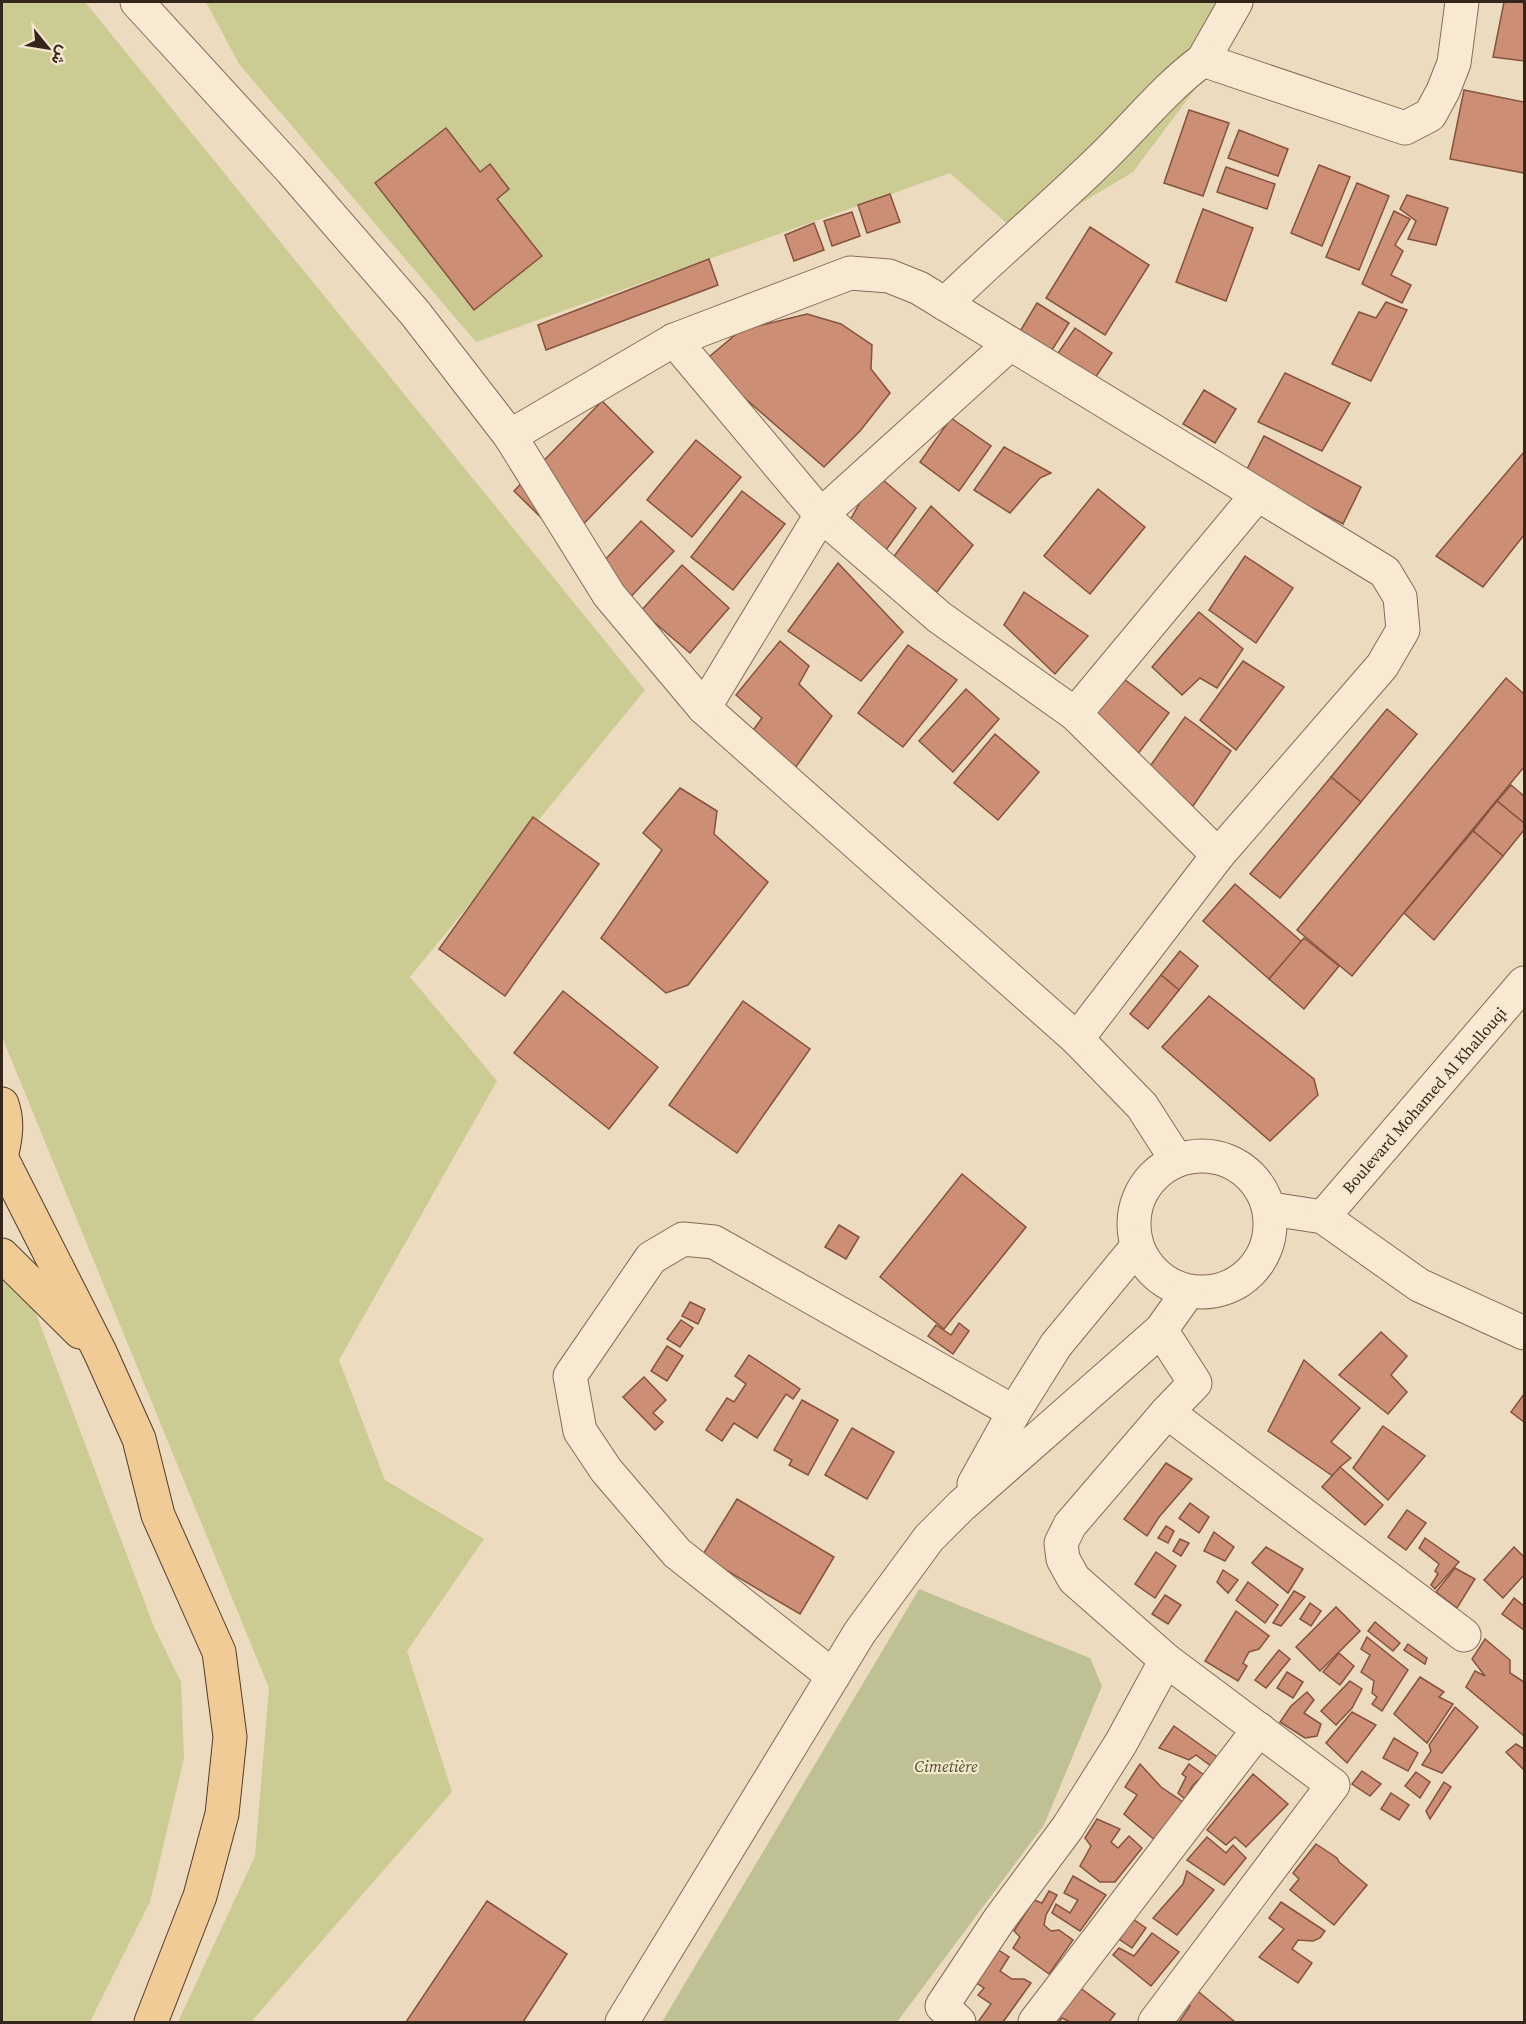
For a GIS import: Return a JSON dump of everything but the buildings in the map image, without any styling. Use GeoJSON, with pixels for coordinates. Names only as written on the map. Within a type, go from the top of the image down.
{"type":"FeatureCollection","features":[{"type":"Feature","properties":{"kind":"main road"},"geometry":{"type":"LineString","coordinates":[[2,1104],[6,1115],[6,1136],[2,1153]]}},
{"type":"Feature","properties":{"kind":"main road"},"geometry":{"type":"LineString","coordinates":[[2,1159],[100,1352],[138,1439],[158,1515],[219,1652],[230,1737],[222,1814],[200,1896],[151,2022]]}},
{"type":"Feature","properties":{"kind":"main road"},"geometry":{"type":"LineString","coordinates":[[2,1255],[100,1352]]}},
{"type":"Feature","properties":{"kind":"street"},"geometry":{"type":"LineString","coordinates":[[137,2],[291,170],[415,312],[510,436],[609,595],[704,708],[1077,1039],[1142,1106],[1176,1159]]}},
{"type":"Feature","properties":{"kind":"street"},"geometry":{"type":"LineString","coordinates":[[945,304],[1000,250],[1098,162],[1185,73],[1203,60],[1236,2]]}},
{"type":"Feature","properties":{"kind":"street"},"geometry":{"type":"LineString","coordinates":[[1203,60],[1405,128],[1430,115],[1443,91],[1454,63],[1462,2]]}},
{"type":"Feature","properties":{"kind":"street"},"geometry":{"type":"LineString","coordinates":[[510,436],[674,340],[850,273],[889,276],[920,288],[1385,572],[1400,597],[1403,630],[1382,666],[1218,855],[1077,1039]]}},
{"type":"Feature","properties":{"kind":"street"},"geometry":{"type":"LineString","coordinates":[[674,340],[821,515],[939,617],[1075,714],[1218,855]]}},
{"type":"Feature","properties":{"kind":"street"},"geometry":{"type":"LineString","coordinates":[[704,708],[821,515],[1010,344]]}},
{"type":"Feature","properties":{"kind":"street"},"geometry":{"type":"LineString","coordinates":[[1075,714],[1257,495]]}},
{"type":"Feature","properties":{"kind":"street","name":"Boulevard Mohamed Al Khallouqi"},"geometry":{"type":"LineString","coordinates":[[1323,1217],[1524,983]]}},
{"type":"Feature","properties":{"kind":"street"},"geometry":{"type":"LineString","coordinates":[[1216,1156],[1252,1174],[1271,1209],[1271,1237],[1260,1263],[1241,1282],[1216,1293],[1188,1292],[1157,1277],[1136,1248],[1133,1213],[1148,1181],[1176,1159],[1216,1156]]}},
{"type":"Feature","properties":{"kind":"street"},"geometry":{"type":"LineString","coordinates":[[1271,1209],[1323,1217],[1419,1285],[1524,1333]]}},
{"type":"Feature","properties":{"kind":"street"},"geometry":{"type":"LineString","coordinates":[[833,1676],[677,1553],[606,1470],[580,1431],[570,1376],[651,1258],[683,1239],[714,1242],[1014,1412]]}},
{"type":"Feature","properties":{"kind":"street"},"geometry":{"type":"LineString","coordinates":[[961,1506],[1014,1412],[1056,1345],[1136,1248]]}},
{"type":"Feature","properties":{"kind":"street"},"geometry":{"type":"LineString","coordinates":[[622,2022],[860,1632],[929,1538],[961,1506],[1161,1330],[1188,1292]]}},
{"type":"Feature","properties":{"kind":"street"},"geometry":{"type":"LineString","coordinates":[[1155,2022],[1333,1785],[1166,1660],[1074,1579],[1063,1559],[1061,1543],[1070,1525],[1167,1412],[1195,1383],[1161,1330]]}},
{"type":"Feature","properties":{"kind":"street"},"geometry":{"type":"LineString","coordinates":[[1167,1412],[1464,1635]]}},
{"type":"Feature","properties":{"kind":"street"},"geometry":{"type":"LineString","coordinates":[[942,2017],[999,1920],[1068,1827],[1121,1743],[1166,1660]]}},
{"type":"Feature","properties":{"kind":"street"},"geometry":{"type":"LineString","coordinates":[[1035,2022],[1259,1729]]}},
{"type":"Feature","properties":{"kind":"green space"},"geometry":{"type":"Polygon","coordinates":[[[2,2],[85,2],[645,690],[410,977],[497,1081],[339,1360],[385,1480],[484,1539],[407,1651],[452,1792],[251,2022],[178,2022],[255,1856],[269,1688],[2,1037],[2,2]]]}},
{"type":"Feature","properties":{"kind":"green space"},"geometry":{"type":"Polygon","coordinates":[[[206,2],[1248,2],[1225,49],[1133,172],[1023,238],[950,173],[476,342],[239,64],[206,2]]]}},
{"type":"Feature","properties":{"kind":"green space"},"geometry":{"type":"Polygon","coordinates":[[[2,1272],[29,1295],[154,1627],[181,1682],[184,1758],[150,1902],[90,2022],[2,2022],[2,1272]]]}},
{"type":"Feature","properties":{"kind":"green space","name":"Cimetière"},"geometry":{"type":"Polygon","coordinates":[[[919,1589],[1090,1658],[1102,1686],[1044,1825],[897,2022],[662,2022],[919,1589]]]}}]}
